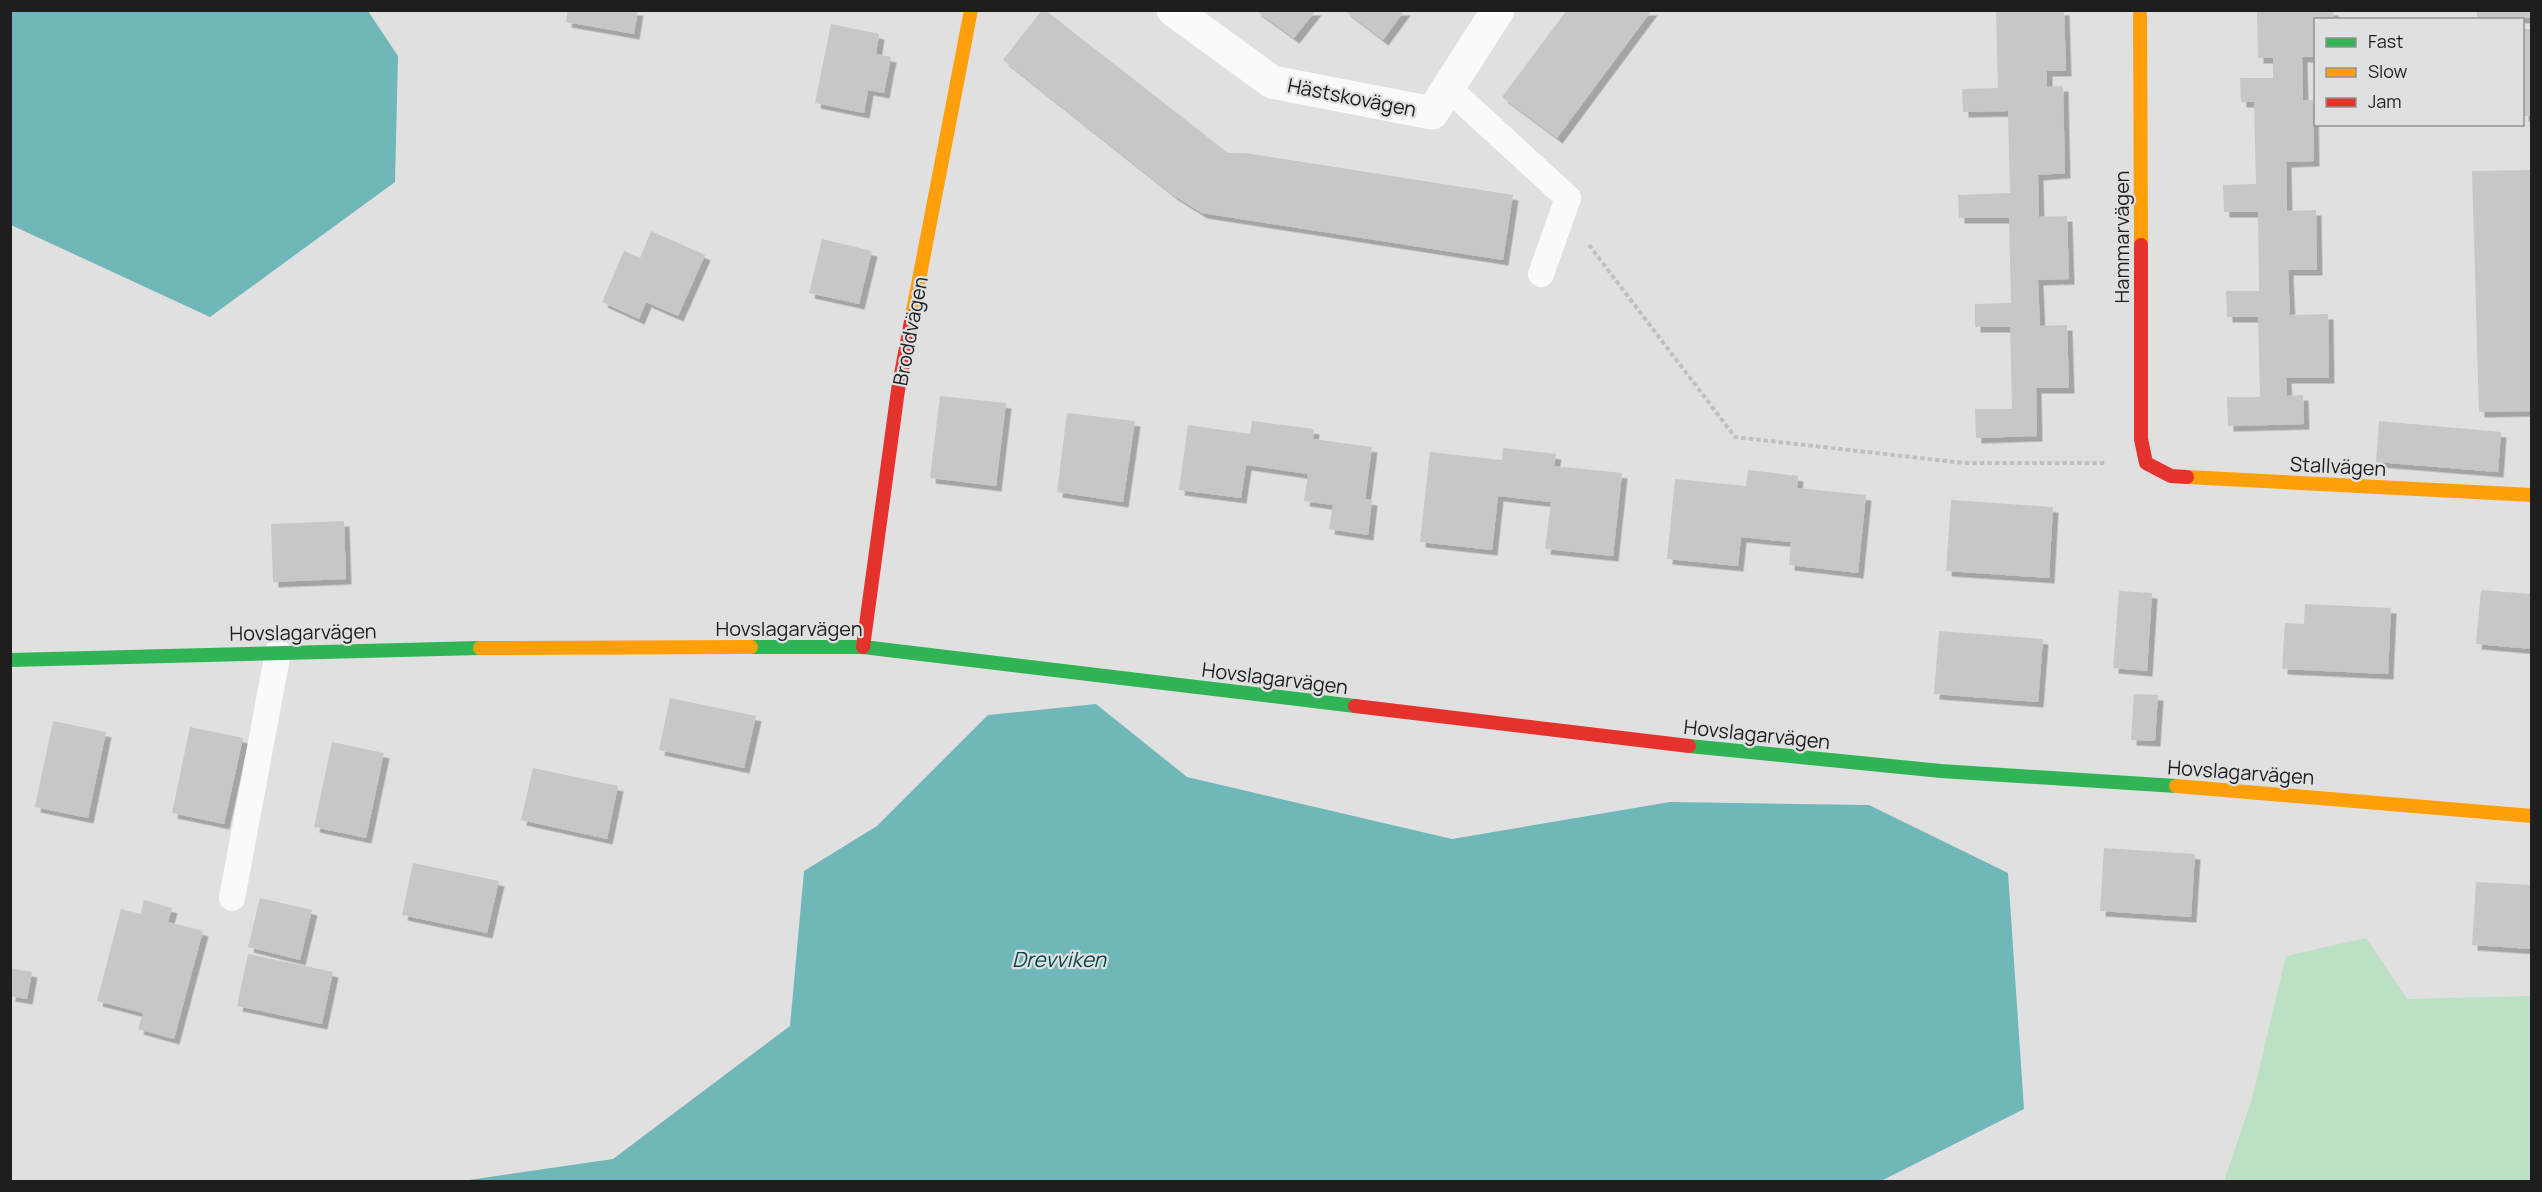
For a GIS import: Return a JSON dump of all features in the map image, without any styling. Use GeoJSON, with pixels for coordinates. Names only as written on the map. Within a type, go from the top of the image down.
{"type":"FeatureCollection","features":[{"type":"Feature","properties":{"kind":"street","name":"Hästskovägen"},"geometry":{"type":"LineString","coordinates":[[1173,10],[1272,82],[1432,113],[1498,10]]}},
{"type":"Feature","properties":{"kind":"street","name":"Hammarvägen"},"geometry":{"type":"LineString","coordinates":[[2140,10],[2141,439],[2146,463]]}},
{"type":"Feature","properties":{"kind":"street","name":"Broddvägen"},"geometry":{"type":"LineString","coordinates":[[863,647],[898,390],[966,13]]}},
{"type":"Feature","properties":{"kind":"street","name":"Stallvägen"},"geometry":{"type":"LineString","coordinates":[[2146,463],[2171,476],[2532,495]]}},
{"type":"Feature","properties":{"kind":"street","name":"Hovslagarvägen"},"geometry":{"type":"LineString","coordinates":[[10,660],[451,648],[863,647],[1755,754],[1941,771],[2199,788],[2532,816]]}},
{"type":"Feature","properties":{"kind":"lane"},"geometry":{"type":"LineString","coordinates":[[1447,87],[1568,198],[1541,274]]}},
{"type":"Feature","properties":{"kind":"lane"},"geometry":{"type":"LineString","coordinates":[[232,898],[278,652]]}},
{"type":"Feature","properties":{"kind":"path"},"geometry":{"type":"LineString","coordinates":[[1563,211],[1735,437],[1964,463],[2146,463]]}},
{"type":"Feature","properties":{"kind":"green space"},"geometry":{"type":"Polygon","coordinates":[[[2366,938],[2407,999],[2531,996],[2531,1181],[2224,1181],[2252,1099],[2286,956],[2366,938]]]}},
{"type":"Feature","properties":{"kind":"water"},"geometry":{"type":"Polygon","coordinates":[[[11,10],[368,11],[398,56],[395,182],[210,317],[11,225],[11,10]]]}},
{"type":"Feature","properties":{"kind":"water","name":"Drevviken"},"geometry":{"type":"Polygon","coordinates":[[[1096,704],[1187,777],[1452,839],[1670,802],[1869,805],[2008,873],[2024,1109],[1879,1182],[462,1181],[613,1159],[790,1026],[804,871],[877,826],[988,715],[1096,704]]]}},
{"type":"Feature","properties":{"kind":"building"},"geometry":{"type":"Polygon","coordinates":[[[568,10],[638,10],[634,34],[566,22],[568,10]]]}},
{"type":"Feature","properties":{"kind":"building"},"geometry":{"type":"Polygon","coordinates":[[[1042,10],[1045,10],[1228,153],[1245,153],[1513,195],[1503,260],[1202,213],[1173,195],[1003,60],[1042,10]]]}},
{"type":"Feature","properties":{"kind":"building"},"geometry":{"type":"Polygon","coordinates":[[[1255,10],[1316,10],[1294,38],[1255,10]]]}},
{"type":"Feature","properties":{"kind":"building"},"geometry":{"type":"Polygon","coordinates":[[[1344,10],[1405,10],[1383,40],[1344,10]]]}},
{"type":"Feature","properties":{"kind":"building"},"geometry":{"type":"Polygon","coordinates":[[[1567,10],[1652,10],[1557,138],[1502,97],[1567,10]]]}},
{"type":"Feature","properties":{"kind":"building"},"geometry":{"type":"Polygon","coordinates":[[[1996,10],[2064,10],[2066,71],[2047,71],[2047,87],[2063,86],[2065,173],[2038,175],[2039,217],[2067,216],[2069,279],[2038,280],[2040,326],[2067,325],[2069,388],[2036,388],[2037,436],[1976,438],[1975,409],[2012,409],[2010,327],[1975,327],[1975,304],[2011,303],[2009,218],[1959,218],[1958,195],[2010,193],[2008,111],[1963,112],[1962,89],[1998,88],[1996,10]]]}},
{"type":"Feature","properties":{"kind":"building"},"geometry":{"type":"Polygon","coordinates":[[[2257,10],[2333,10],[2334,18],[2314,18],[2314,57],[2302,57],[2303,100],[2313,100],[2314,161],[2286,162],[2287,211],[2316,210],[2317,270],[2288,270],[2290,315],[2328,314],[2329,378],[2286,378],[2287,396],[2303,395],[2304,424],[2228,426],[2227,397],[2260,397],[2258,317],[2227,317],[2226,291],[2259,291],[2258,212],[2224,212],[2223,185],[2256,184],[2254,102],[2241,102],[2240,78],[2273,78],[2273,58],[2258,58],[2257,10]]]}},
{"type":"Feature","properties":{"kind":"building"},"geometry":{"type":"Polygon","coordinates":[[[2477,10],[2532,10],[2532,18],[2477,18],[2477,10]]]}},
{"type":"Feature","properties":{"kind":"building"},"geometry":{"type":"Polygon","coordinates":[[[831,24],[879,34],[876,54],[891,57],[884,93],[868,90],[864,113],[815,103],[831,24]]]}},
{"type":"Feature","properties":{"kind":"building"},"geometry":{"type":"Polygon","coordinates":[[[2524,29],[2532,29],[2532,116],[2524,116],[2524,29]]]}},
{"type":"Feature","properties":{"kind":"building"},"geometry":{"type":"Polygon","coordinates":[[[2532,170],[2532,411],[2479,412],[2472,171],[2532,170]]]}},
{"type":"Feature","properties":{"kind":"building"},"geometry":{"type":"Polygon","coordinates":[[[651,231],[705,255],[678,316],[646,302],[639,319],[602,302],[624,251],[640,258],[651,231]]]}},
{"type":"Feature","properties":{"kind":"building"},"geometry":{"type":"Polygon","coordinates":[[[822,239],[872,251],[859,304],[809,293],[822,239]]]}},
{"type":"Feature","properties":{"kind":"building"},"geometry":{"type":"Polygon","coordinates":[[[940,396],[1006,403],[996,486],[930,478],[940,396]]]}},
{"type":"Feature","properties":{"kind":"building"},"geometry":{"type":"Polygon","coordinates":[[[1067,413],[1135,421],[1123,502],[1057,492],[1067,413]]]}},
{"type":"Feature","properties":{"kind":"building"},"geometry":{"type":"Polygon","coordinates":[[[1252,421],[1314,429],[1313,439],[1372,447],[1365,499],[1372,500],[1368,535],[1329,529],[1333,505],[1304,501],[1308,474],[1246,465],[1241,498],[1179,490],[1188,425],[1250,434],[1252,421]]]}},
{"type":"Feature","properties":{"kind":"building"},"geometry":{"type":"Polygon","coordinates":[[[2379,421],[2501,432],[2498,472],[2376,462],[2379,421]]]}},
{"type":"Feature","properties":{"kind":"building"},"geometry":{"type":"Polygon","coordinates":[[[1503,448],[1556,454],[1554,466],[1622,473],[1613,556],[1545,549],[1551,502],[1498,496],[1492,550],[1420,542],[1430,452],[1502,460],[1503,448]]]}},
{"type":"Feature","properties":{"kind":"building"},"geometry":{"type":"Polygon","coordinates":[[[1748,470],[1798,476],[1797,488],[1866,495],[1858,573],[1789,565],[1791,542],[1741,537],[1738,566],[1667,559],[1675,479],[1746,486],[1748,470]]]}},
{"type":"Feature","properties":{"kind":"building"},"geometry":{"type":"Polygon","coordinates":[[[1951,500],[2053,507],[2049,578],[1946,571],[1951,500]]]}},
{"type":"Feature","properties":{"kind":"building"},"geometry":{"type":"Polygon","coordinates":[[[344,521],[346,579],[273,582],[271,524],[344,521]]]}},
{"type":"Feature","properties":{"kind":"building"},"geometry":{"type":"Polygon","coordinates":[[[2481,590],[2532,594],[2532,649],[2476,644],[2481,590]]]}},
{"type":"Feature","properties":{"kind":"building"},"geometry":{"type":"Polygon","coordinates":[[[2119,591],[2152,593],[2147,671],[2113,668],[2119,591]]]}},
{"type":"Feature","properties":{"kind":"building"},"geometry":{"type":"Polygon","coordinates":[[[2305,604],[2391,608],[2388,674],[2282,669],[2285,623],[2304,624],[2305,604]]]}},
{"type":"Feature","properties":{"kind":"building"},"geometry":{"type":"Polygon","coordinates":[[[1939,631],[2043,639],[2038,702],[1934,694],[1939,631]]]}},
{"type":"Feature","properties":{"kind":"building"},"geometry":{"type":"Polygon","coordinates":[[[2134,694],[2158,695],[2155,741],[2131,740],[2134,694]]]}},
{"type":"Feature","properties":{"kind":"building"},"geometry":{"type":"Polygon","coordinates":[[[670,698],[756,716],[744,768],[659,750],[670,698]]]}},
{"type":"Feature","properties":{"kind":"building"},"geometry":{"type":"Polygon","coordinates":[[[53,721],[106,732],[88,818],[35,807],[53,721]]]}},
{"type":"Feature","properties":{"kind":"building"},"geometry":{"type":"Polygon","coordinates":[[[190,727],[243,738],[224,824],[172,813],[190,727]]]}},
{"type":"Feature","properties":{"kind":"building"},"geometry":{"type":"Polygon","coordinates":[[[332,742],[384,753],[366,838],[314,827],[332,742]]]}},
{"type":"Feature","properties":{"kind":"building"},"geometry":{"type":"Polygon","coordinates":[[[533,768],[618,786],[607,839],[521,820],[533,768]]]}},
{"type":"Feature","properties":{"kind":"building"},"geometry":{"type":"Polygon","coordinates":[[[2104,848],[2195,854],[2191,917],[2100,911],[2104,848]]]}},
{"type":"Feature","properties":{"kind":"building"},"geometry":{"type":"Polygon","coordinates":[[[413,863],[499,881],[487,933],[402,915],[413,863]]]}},
{"type":"Feature","properties":{"kind":"building"},"geometry":{"type":"Polygon","coordinates":[[[2476,882],[2532,885],[2532,949],[2472,945],[2476,882]]]}},
{"type":"Feature","properties":{"kind":"building"},"geometry":{"type":"Polygon","coordinates":[[[260,898],[312,910],[300,960],[248,947],[260,898]]]}},
{"type":"Feature","properties":{"kind":"building"},"geometry":{"type":"Polygon","coordinates":[[[144,900],[172,908],[168,922],[203,931],[174,1039],[138,1029],[143,1013],[97,1001],[121,909],[141,914],[144,900]]]}},
{"type":"Feature","properties":{"kind":"building"},"geometry":{"type":"Polygon","coordinates":[[[248,954],[333,972],[322,1024],[237,1006],[248,954]]]}},
{"type":"Feature","properties":{"kind":"building"},"geometry":{"type":"Polygon","coordinates":[[[10,968],[32,972],[27,999],[10,996],[10,968]]]}},
{"type":"Feature","properties":{"kind":"traffic: fast"},"geometry":{"type":"LineString","coordinates":[[751,647],[863,647],[1355,706]]}},
{"type":"Feature","properties":{"kind":"traffic: fast"},"geometry":{"type":"LineString","coordinates":[[10,660],[480,648]]}},
{"type":"Feature","properties":{"kind":"traffic: fast"},"geometry":{"type":"LineString","coordinates":[[1689,746],[1941,771],[2176,786]]}},
{"type":"Feature","properties":{"kind":"traffic: slow"},"geometry":{"type":"LineString","coordinates":[[912,316],[971,10]]}},
{"type":"Feature","properties":{"kind":"traffic: slow"},"geometry":{"type":"LineString","coordinates":[[2140,10],[2141,245]]}},
{"type":"Feature","properties":{"kind":"traffic: slow"},"geometry":{"type":"LineString","coordinates":[[2187,477],[2532,495]]}},
{"type":"Feature","properties":{"kind":"traffic: slow"},"geometry":{"type":"LineString","coordinates":[[480,648],[751,647]]}},
{"type":"Feature","properties":{"kind":"traffic: slow"},"geometry":{"type":"LineString","coordinates":[[2176,786],[2532,816]]}},
{"type":"Feature","properties":{"kind":"traffic: jam"},"geometry":{"type":"LineString","coordinates":[[2141,245],[2141,439],[2146,463],[2171,476],[2187,477]]}},
{"type":"Feature","properties":{"kind":"traffic: jam"},"geometry":{"type":"LineString","coordinates":[[863,647],[898,390],[912,316]]}},
{"type":"Feature","properties":{"kind":"traffic: jam"},"geometry":{"type":"LineString","coordinates":[[1355,706],[1689,746]]}}]}
